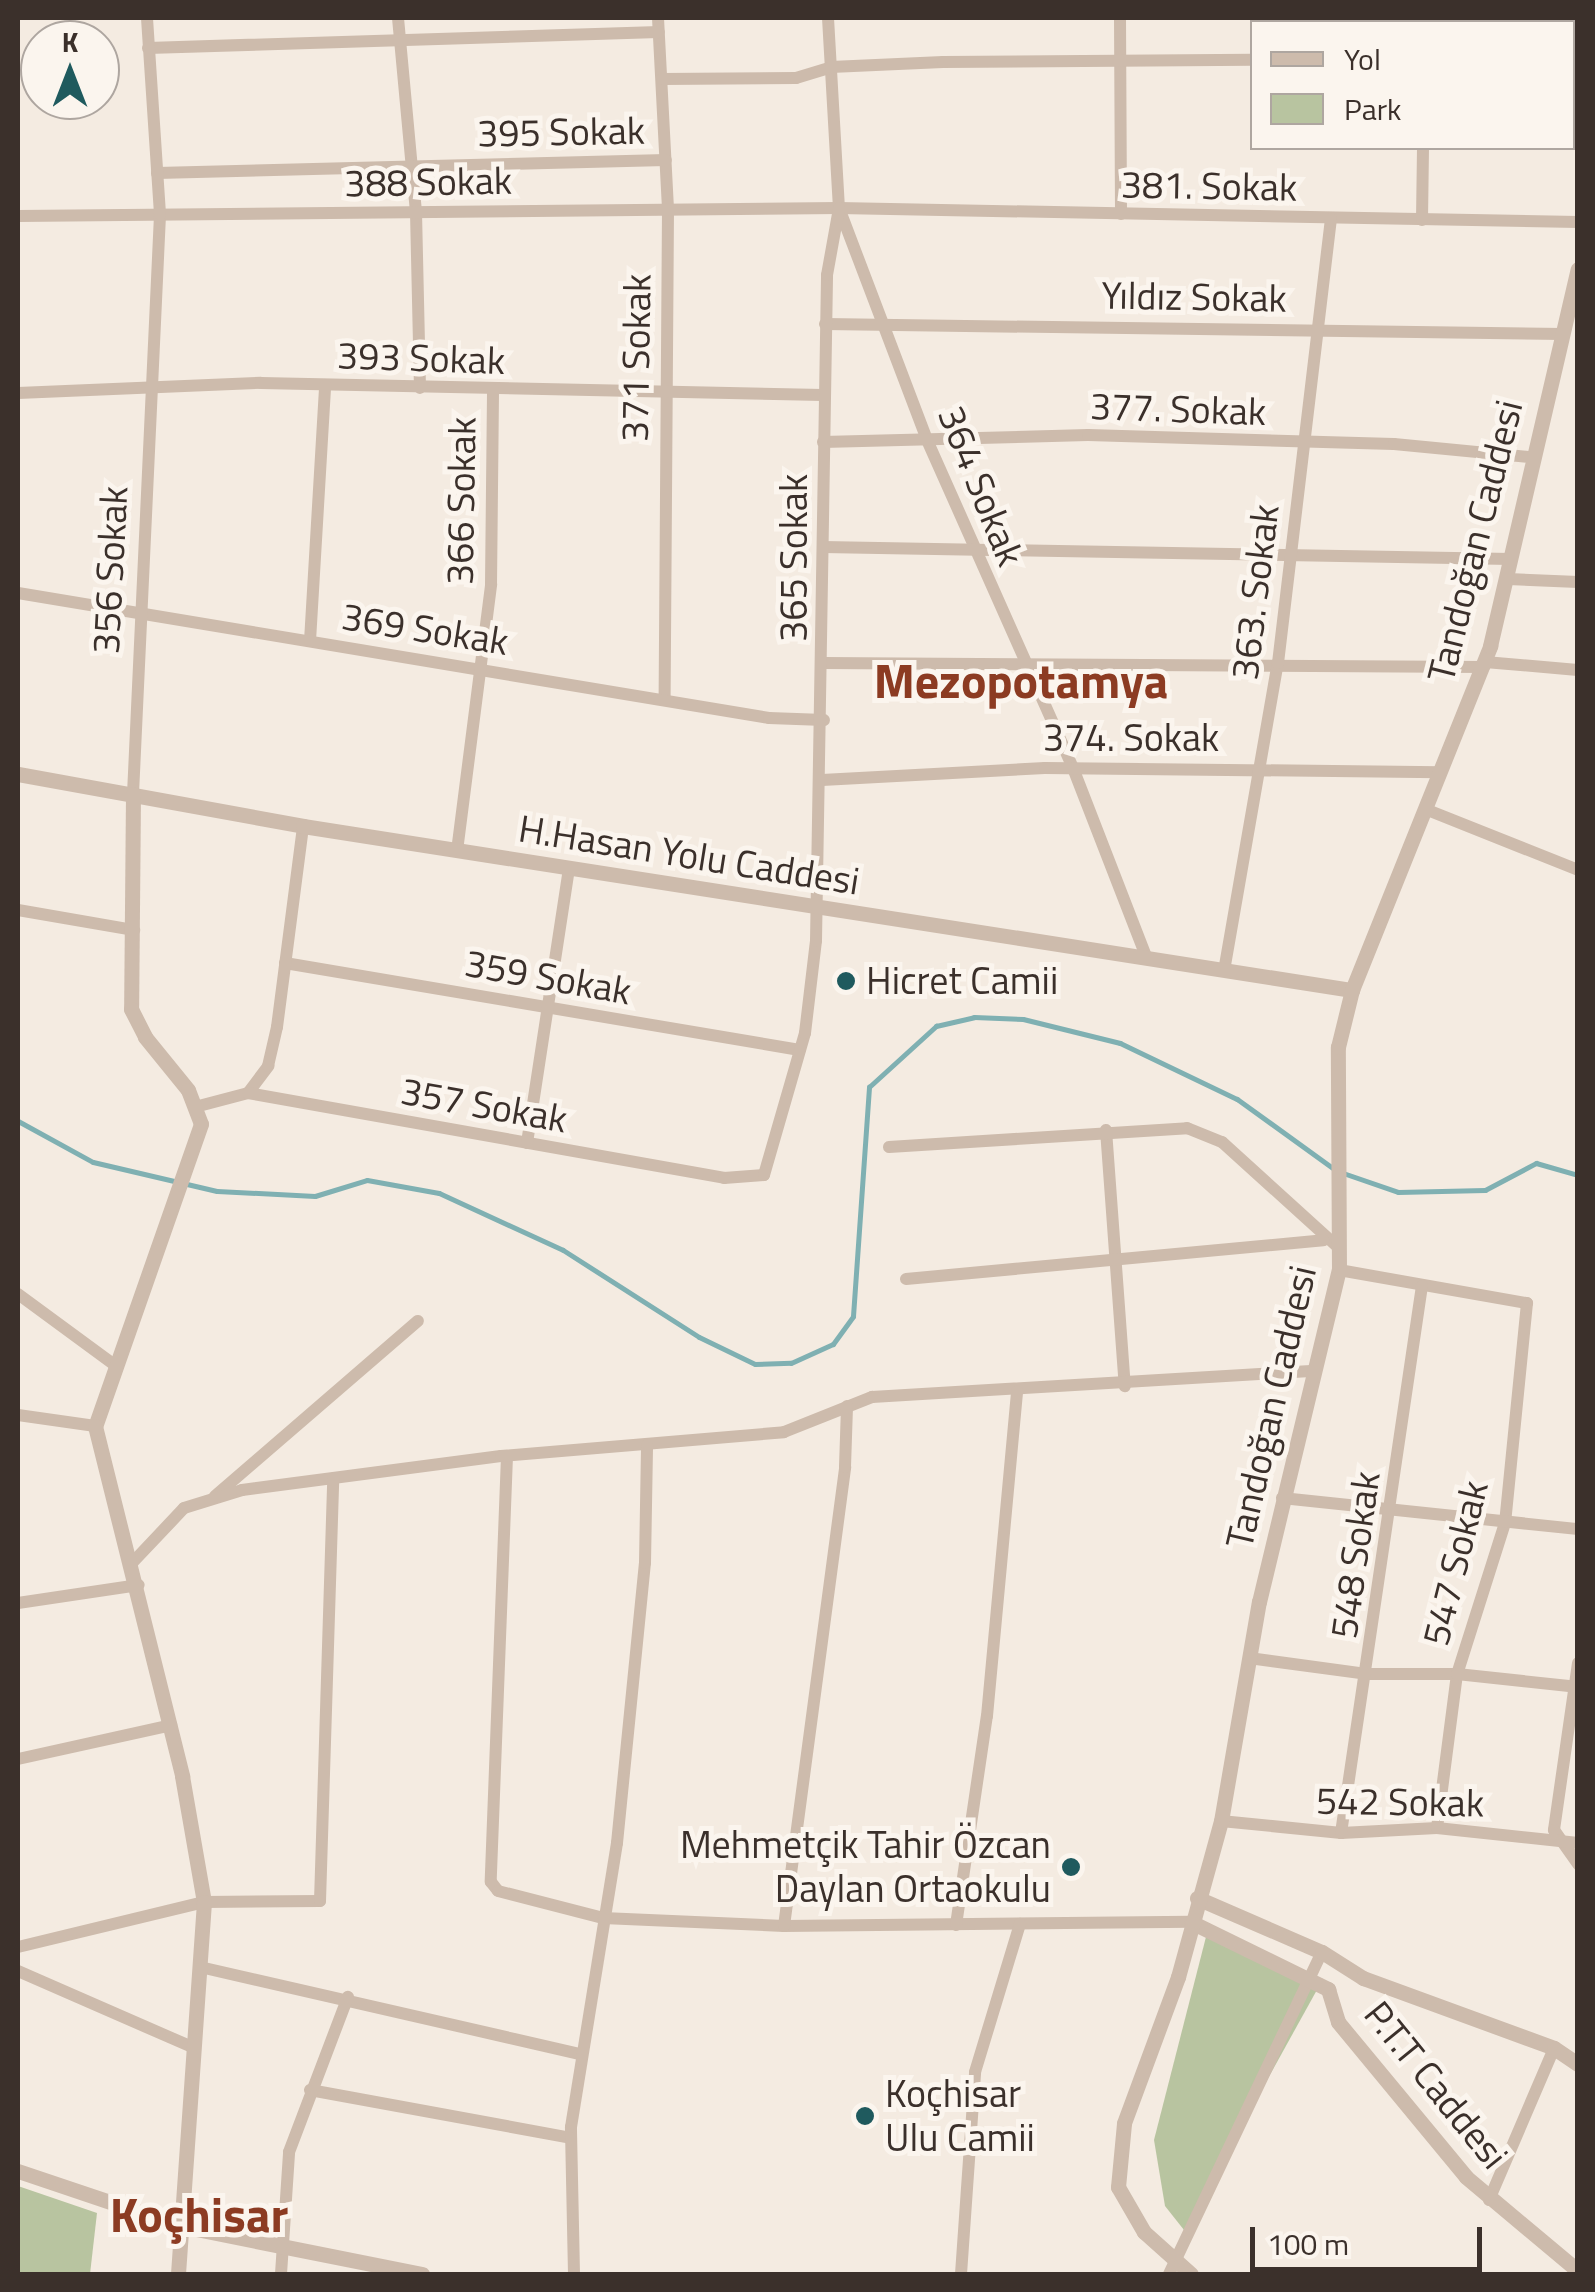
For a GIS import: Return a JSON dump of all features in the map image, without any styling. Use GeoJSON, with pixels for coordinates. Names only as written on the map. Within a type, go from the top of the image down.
{"type":"FeatureCollection","features":[{"type":"Feature","properties":{"kind":"street","name":"356 Sokak"},"geometry":{"type":"LineString","coordinates":[[147,18],[160,214],[132,794],[132,1008],[194,1107]]}},
{"type":"Feature","properties":{"kind":"street"},"geometry":{"type":"LineString","coordinates":[[398,18],[416,212],[420,388]]}},
{"type":"Feature","properties":{"kind":"street","name":"364 Sokak"},"geometry":{"type":"LineString","coordinates":[[828,18],[839,208],[928,440],[1022,662],[1073,768],[1147,959]]}},
{"type":"Feature","properties":{"kind":"street"},"geometry":{"type":"LineString","coordinates":[[1120,18],[1122,214]]}},
{"type":"Feature","properties":{"kind":"street"},"geometry":{"type":"LineString","coordinates":[[148,48],[400,43],[658,25]]}},
{"type":"Feature","properties":{"kind":"street","name":"371 Sokak"},"geometry":{"type":"LineString","coordinates":[[658,25],[668,210],[665,700]]}},
{"type":"Feature","properties":{"kind":"street"},"geometry":{"type":"LineString","coordinates":[[662,78],[796,78],[831,67],[1250,60]]}},
{"type":"Feature","properties":{"kind":"street"},"geometry":{"type":"LineString","coordinates":[[1422,220],[1423,150]]}},
{"type":"Feature","properties":{"kind":"street","name":"395 Sokak"},"geometry":{"type":"LineString","coordinates":[[157,173],[666,160]]}},
{"type":"Feature","properties":{"kind":"street","name":"381. Sokak"},"geometry":{"type":"LineString","coordinates":[[839,208],[1578,222]]}},
{"type":"Feature","properties":{"kind":"street","name":"388 Sokak"},"geometry":{"type":"LineString","coordinates":[[18,216],[839,208]]}},
{"type":"Feature","properties":{"kind":"street","name":"365 Sokak"},"geometry":{"type":"LineString","coordinates":[[764,1175],[800,1050],[817,908],[824,720],[825,324],[839,208]]}},
{"type":"Feature","properties":{"kind":"street","name":"363. Sokak"},"geometry":{"type":"LineString","coordinates":[[1224,970],[1278,663],[1331,219]]}},
{"type":"Feature","properties":{"kind":"street","name":"Tandoğan Caddesi"},"geometry":{"type":"LineString","coordinates":[[1191,2274],[1172,2267],[1144,2232],[1118,2187],[1124,2123],[1178,1977],[1221,1822],[1282,1498],[1311,1371],[1340,1270],[1331,1244],[1339,1167],[1338,1046],[1352,990],[1484,664],[1508,579],[1530,456],[1578,269]]}},
{"type":"Feature","properties":{"kind":"street","name":"Yıldız Sokak"},"geometry":{"type":"LineString","coordinates":[[825,324],[1563,334]]}},
{"type":"Feature","properties":{"kind":"street"},"geometry":{"type":"LineString","coordinates":[[310,642],[326,385]]}},
{"type":"Feature","properties":{"kind":"street","name":"393 Sokak"},"geometry":{"type":"LineString","coordinates":[[18,394],[326,385],[823,395]]}},
{"type":"Feature","properties":{"kind":"street","name":"366 Sokak"},"geometry":{"type":"LineString","coordinates":[[458,851],[490,584],[493,390]]}},
{"type":"Feature","properties":{"kind":"street","name":"377. Sokak"},"geometry":{"type":"LineString","coordinates":[[823,442],[1088,435],[1530,456]]}},
{"type":"Feature","properties":{"kind":"street"},"geometry":{"type":"LineString","coordinates":[[823,547],[1511,558]]}},
{"type":"Feature","properties":{"kind":"street"},"geometry":{"type":"LineString","coordinates":[[1508,579],[1578,582]]}},
{"type":"Feature","properties":{"kind":"street","name":"369 Sokak"},"geometry":{"type":"LineString","coordinates":[[18,593],[665,700],[824,720]]}},
{"type":"Feature","properties":{"kind":"street"},"geometry":{"type":"LineString","coordinates":[[824,663],[1484,664],[1578,670]]}},
{"type":"Feature","properties":{"kind":"street","name":"374. Sokak"},"geometry":{"type":"LineString","coordinates":[[822,780],[1073,768],[1262,767],[1440,772]]}},
{"type":"Feature","properties":{"kind":"street","name":"H.Hasan Yolu Caddesi"},"geometry":{"type":"LineString","coordinates":[[18,774],[569,869],[1352,990]]}},
{"type":"Feature","properties":{"kind":"street"},"geometry":{"type":"LineString","coordinates":[[1426,809],[1578,870]]}},
{"type":"Feature","properties":{"kind":"street"},"geometry":{"type":"LineString","coordinates":[[248,1093],[268,1066],[304,826]]}},
{"type":"Feature","properties":{"kind":"street"},"geometry":{"type":"LineString","coordinates":[[527,1144],[569,869]]}},
{"type":"Feature","properties":{"kind":"street"},"geometry":{"type":"LineString","coordinates":[[18,910],[134,930]]}},
{"type":"Feature","properties":{"kind":"street","name":"359 Sokak"},"geometry":{"type":"LineString","coordinates":[[285,963],[800,1050]]}},
{"type":"Feature","properties":{"kind":"street","name":"357 Sokak"},"geometry":{"type":"LineString","coordinates":[[194,1107],[248,1093],[724,1178],[764,1175]]}},
{"type":"Feature","properties":{"kind":"street"},"geometry":{"type":"LineString","coordinates":[[178,2274],[204,1902],[139,1585],[95,1426],[157,1240],[188,1168],[201,1124],[194,1107]]}},
{"type":"Feature","properties":{"kind":"street"},"geometry":{"type":"LineString","coordinates":[[889,1147],[1106,1130],[1188,1128],[1222,1142],[1273,1184],[1331,1244]]}},
{"type":"Feature","properties":{"kind":"street"},"geometry":{"type":"LineString","coordinates":[[1106,1130],[1124,1386]]}},
{"type":"Feature","properties":{"kind":"street"},"geometry":{"type":"LineString","coordinates":[[906,1279],[1331,1244]]}},
{"type":"Feature","properties":{"kind":"street"},"geometry":{"type":"LineString","coordinates":[[1340,1270],[1422,1286]]}},
{"type":"Feature","properties":{"kind":"street","name":"547 Sokak"},"geometry":{"type":"LineString","coordinates":[[1422,1286],[1527,1303],[1528,1312],[1505,1522],[1457,1674],[1437,1828]]}},
{"type":"Feature","properties":{"kind":"street","name":"548 Sokak"},"geometry":{"type":"LineString","coordinates":[[1342,1833],[1394,1512],[1422,1286]]}},
{"type":"Feature","properties":{"kind":"street"},"geometry":{"type":"LineString","coordinates":[[18,1294],[116,1366]]}},
{"type":"Feature","properties":{"kind":"street"},"geometry":{"type":"LineString","coordinates":[[209,1500],[418,1320]]}},
{"type":"Feature","properties":{"kind":"street"},"geometry":{"type":"LineString","coordinates":[[133,1562],[184,1508],[334,1478],[507,1456],[784,1432],[872,1397],[1124,1386],[1311,1371]]}},
{"type":"Feature","properties":{"kind":"street"},"geometry":{"type":"LineString","coordinates":[[956,1925],[987,1716],[1017,1391]]}},
{"type":"Feature","properties":{"kind":"street"},"geometry":{"type":"LineString","coordinates":[[784,1926],[843,1486],[847,1406]]}},
{"type":"Feature","properties":{"kind":"street"},"geometry":{"type":"LineString","coordinates":[[18,1415],[95,1426]]}},
{"type":"Feature","properties":{"kind":"street"},"geometry":{"type":"LineString","coordinates":[[574,2274],[571,2138],[581,2054],[617,1843],[644,1563],[646,1445]]}},
{"type":"Feature","properties":{"kind":"street"},"geometry":{"type":"LineString","coordinates":[[507,1456],[491,1882],[498,1891],[603,1918],[784,1926],[1191,1922],[1310,1976]]}},
{"type":"Feature","properties":{"kind":"street"},"geometry":{"type":"LineString","coordinates":[[18,1947],[204,1902],[320,1900],[334,1478]]}},
{"type":"Feature","properties":{"kind":"street"},"geometry":{"type":"LineString","coordinates":[[1282,1498],[1578,1529]]}},
{"type":"Feature","properties":{"kind":"street"},"geometry":{"type":"LineString","coordinates":[[18,1603],[139,1585]]}},
{"type":"Feature","properties":{"kind":"street"},"geometry":{"type":"LineString","coordinates":[[1250,1658],[1368,1674],[1457,1674],[1574,1686]]}},
{"type":"Feature","properties":{"kind":"street"},"geometry":{"type":"LineString","coordinates":[[1578,1663],[1557,1840],[1578,1864]]}},
{"type":"Feature","properties":{"kind":"street"},"geometry":{"type":"LineString","coordinates":[[18,1759],[170,1725]]}},
{"type":"Feature","properties":{"kind":"street","name":"542 Sokak"},"geometry":{"type":"LineString","coordinates":[[1221,1822],[1342,1833],[1437,1828],[1578,1843]]}},
{"type":"Feature","properties":{"kind":"street"},"geometry":{"type":"LineString","coordinates":[[1197,1898],[1322,1952],[1363,1978],[1554,2048],[1578,2064]]}},
{"type":"Feature","properties":{"kind":"street"},"geometry":{"type":"LineString","coordinates":[[962,2274],[975,2072],[1020,1924]]}},
{"type":"Feature","properties":{"kind":"street"},"geometry":{"type":"LineString","coordinates":[[1172,2267],[1322,1952]]}},
{"type":"Feature","properties":{"kind":"street"},"geometry":{"type":"LineString","coordinates":[[200,1967],[348,1997],[581,2054]]}},
{"type":"Feature","properties":{"kind":"street"},"geometry":{"type":"LineString","coordinates":[[18,1971],[194,2048]]}},
{"type":"Feature","properties":{"kind":"street","name":"P.T.T Caddesi"},"geometry":{"type":"LineString","coordinates":[[1310,1976],[1328,1989],[1338,2022],[1489,2200],[1578,2271]]}},
{"type":"Feature","properties":{"kind":"street"},"geometry":{"type":"LineString","coordinates":[[281,2274],[290,2152],[348,1997]]}},
{"type":"Feature","properties":{"kind":"street"},"geometry":{"type":"LineString","coordinates":[[1489,2200],[1554,2048]]}},
{"type":"Feature","properties":{"kind":"street"},"geometry":{"type":"LineString","coordinates":[[310,2090],[571,2138]]}},
{"type":"Feature","properties":{"kind":"street"},"geometry":{"type":"LineString","coordinates":[[18,2170],[181,2226],[422,2274]]}},
{"type":"Feature","properties":{"kind":"green space"},"geometry":{"type":"Polygon","coordinates":[[[1207,1933],[1323,1979],[1184,2230],[1165,2206],[1154,2140],[1207,1933]]]}},
{"type":"Feature","properties":{"kind":"green space"},"geometry":{"type":"Polygon","coordinates":[[[18,2186],[97,2213],[90,2274],[18,2274],[18,2186]]]}},
{"type":"Feature","properties":{"kind":"waterway"},"geometry":{"type":"LineString","coordinates":[[18,1121],[93,1162],[217,1191],[315,1196],[367,1180],[439,1193],[563,1250],[699,1337],[755,1364],[791,1363],[833,1344],[853,1316],[869,1087],[936,1026],[974,1017],[1023,1019],[1120,1043],[1237,1099],[1334,1169]]}},
{"type":"Feature","properties":{"kind":"waterway"},"geometry":{"type":"LineString","coordinates":[[1343,1173],[1398,1192],[1485,1190],[1536,1163],[1578,1175]]}},
{"type":"Feature","properties":{"kind":"place","name":"Hicret Camii"},"geometry":{"type":"Point","coordinates":[846,981]}},
{"type":"Feature","properties":{"kind":"place","name":"Mehmetçik Tahir Özcan Daylan Ortaokulu"},"geometry":{"type":"Point","coordinates":[1071,1867]}},
{"type":"Feature","properties":{"kind":"place","name":"Koçhisar Ulu Camii"},"geometry":{"type":"Point","coordinates":[865,2116]}},
{"type":"Feature","properties":{"kind":"district","name":"Mezopotamya"},"geometry":{"type":"Point","coordinates":[1021,681]}},
{"type":"Feature","properties":{"kind":"district","name":"Koçhisar"},"geometry":{"type":"Point","coordinates":[199,2215]}}]}
